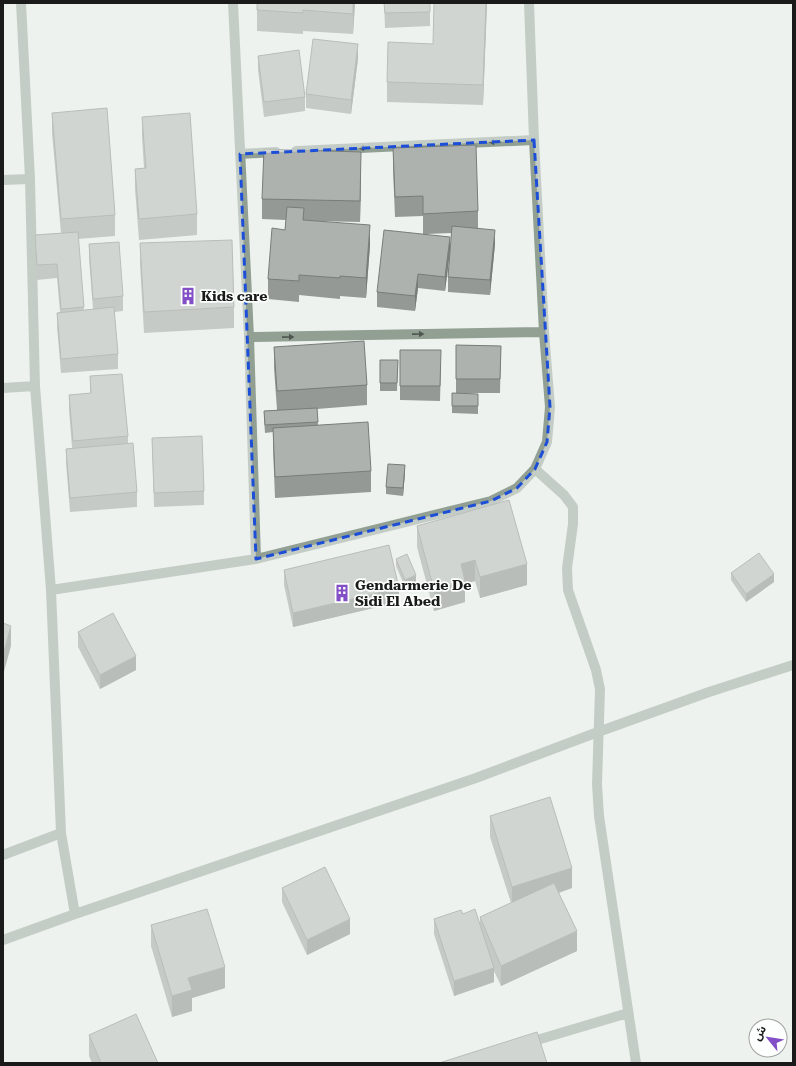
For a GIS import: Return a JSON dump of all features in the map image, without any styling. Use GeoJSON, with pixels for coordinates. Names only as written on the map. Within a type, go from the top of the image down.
{"type":"FeatureCollection","features":[{"type":"Feature","properties":{"kind":"street"},"geometry":{"type":"LineString","coordinates":[[21,3],[30,179],[35,386],[51,590],[62,833],[75,914]]}},
{"type":"Feature","properties":{"kind":"street"},"geometry":{"type":"LineString","coordinates":[[233,3],[249,337],[256,559]]}},
{"type":"Feature","properties":{"kind":"street"},"geometry":{"type":"LineString","coordinates":[[51,590],[256,559],[491,501],[517,488],[535,469],[547,442],[550,407],[544,332],[534,140],[529,3]]}},
{"type":"Feature","properties":{"kind":"street"},"geometry":{"type":"LineString","coordinates":[[240,154],[534,140]]}},
{"type":"Feature","properties":{"kind":"street"},"geometry":{"type":"LineString","coordinates":[[3,180],[30,179]]}},
{"type":"Feature","properties":{"kind":"street"},"geometry":{"type":"LineString","coordinates":[[249,337],[544,332]]}},
{"type":"Feature","properties":{"kind":"street"},"geometry":{"type":"LineString","coordinates":[[3,388],[35,386]]}},
{"type":"Feature","properties":{"kind":"street"},"geometry":{"type":"LineString","coordinates":[[535,469],[564,495],[573,507],[573,524],[567,568],[568,590],[596,670],[600,689],[597,784],[599,816],[636,1063]]}},
{"type":"Feature","properties":{"kind":"street"},"geometry":{"type":"LineString","coordinates":[[3,940],[75,914],[476,778],[709,692],[793,664]]}},
{"type":"Feature","properties":{"kind":"street"},"geometry":{"type":"LineString","coordinates":[[3,855],[62,833]]}},
{"type":"Feature","properties":{"kind":"street"},"geometry":{"type":"LineString","coordinates":[[518,1046],[628,1013]]}},
{"type":"Feature","properties":{"kind":"highlighted area"},"geometry":{"type":"Polygon","coordinates":[[[534,140],[550,407],[547,442],[535,469],[517,488],[491,501],[256,559],[240,154],[534,140]]]}},
{"type":"Feature","properties":{"kind":"building"},"geometry":{"type":"Polygon","coordinates":[[[257,3],[353,3],[353,14],[303,10],[303,13],[257,10],[257,3]]]}},
{"type":"Feature","properties":{"kind":"building"},"geometry":{"type":"Polygon","coordinates":[[[384,3],[430,3],[430,12],[385,13],[384,3]]]}},
{"type":"Feature","properties":{"kind":"building"},"geometry":{"type":"Polygon","coordinates":[[[434,3],[486,3],[483,85],[387,82],[388,42],[433,44],[434,3]]]}},
{"type":"Feature","properties":{"kind":"building"},"geometry":{"type":"Polygon","coordinates":[[[313,39],[358,44],[351,100],[306,94],[313,39]]]}},
{"type":"Feature","properties":{"kind":"building"},"geometry":{"type":"Polygon","coordinates":[[[299,50],[305,97],[264,102],[258,56],[299,50]]]}},
{"type":"Feature","properties":{"kind":"building"},"geometry":{"type":"Polygon","coordinates":[[[107,108],[115,215],[61,219],[52,113],[107,108]]]}},
{"type":"Feature","properties":{"kind":"building"},"geometry":{"type":"Polygon","coordinates":[[[190,113],[197,214],[139,219],[135,169],[146,168],[142,117],[190,113]]]}},
{"type":"Feature","properties":{"kind":"building"},"geometry":{"type":"Polygon","coordinates":[[[476,145],[478,211],[423,214],[423,196],[395,197],[393,148],[476,145]]]}},
{"type":"Feature","properties":{"kind":"building"},"geometry":{"type":"Polygon","coordinates":[[[264,149],[361,152],[360,201],[262,199],[264,149]]]}},
{"type":"Feature","properties":{"kind":"building"},"geometry":{"type":"Polygon","coordinates":[[[287,207],[304,208],[303,220],[370,225],[366,278],[299,275],[299,281],[268,279],[272,228],[285,230],[287,207]]]}},
{"type":"Feature","properties":{"kind":"building"},"geometry":{"type":"Polygon","coordinates":[[[452,226],[495,230],[490,280],[448,277],[452,226]]]}},
{"type":"Feature","properties":{"kind":"building"},"geometry":{"type":"Polygon","coordinates":[[[384,230],[450,237],[445,277],[418,274],[415,296],[377,292],[384,230]]]}},
{"type":"Feature","properties":{"kind":"building"},"geometry":{"type":"Polygon","coordinates":[[[78,232],[84,307],[61,309],[57,264],[37,265],[35,235],[78,232]]]}},
{"type":"Feature","properties":{"kind":"building","name":"Kids care"},"geometry":{"type":"Polygon","coordinates":[[[232,240],[234,307],[144,312],[140,243],[232,240]]]}},
{"type":"Feature","properties":{"kind":"building"},"geometry":{"type":"Polygon","coordinates":[[[119,242],[123,296],[93,299],[89,244],[119,242]]]}},
{"type":"Feature","properties":{"kind":"building"},"geometry":{"type":"Polygon","coordinates":[[[114,307],[118,354],[61,359],[57,313],[114,307]]]}},
{"type":"Feature","properties":{"kind":"building"},"geometry":{"type":"Polygon","coordinates":[[[364,341],[367,385],[277,391],[274,347],[364,341]]]}},
{"type":"Feature","properties":{"kind":"building"},"geometry":{"type":"Polygon","coordinates":[[[456,345],[501,346],[500,379],[456,379],[456,345]]]}},
{"type":"Feature","properties":{"kind":"building"},"geometry":{"type":"Polygon","coordinates":[[[400,350],[441,350],[440,386],[400,386],[400,350]]]}},
{"type":"Feature","properties":{"kind":"building"},"geometry":{"type":"Polygon","coordinates":[[[380,360],[398,360],[397,383],[380,383],[380,360]]]}},
{"type":"Feature","properties":{"kind":"building"},"geometry":{"type":"Polygon","coordinates":[[[122,374],[128,436],[73,441],[69,395],[91,393],[90,376],[122,374]]]}},
{"type":"Feature","properties":{"kind":"building"},"geometry":{"type":"Polygon","coordinates":[[[452,393],[478,394],[478,406],[452,406],[452,393]]]}},
{"type":"Feature","properties":{"kind":"building"},"geometry":{"type":"Polygon","coordinates":[[[317,408],[318,422],[265,425],[264,411],[317,408]]]}},
{"type":"Feature","properties":{"kind":"building"},"geometry":{"type":"Polygon","coordinates":[[[368,422],[371,471],[275,477],[273,428],[368,422]]]}},
{"type":"Feature","properties":{"kind":"building"},"geometry":{"type":"Polygon","coordinates":[[[202,436],[204,491],[154,493],[152,438],[202,436]]]}},
{"type":"Feature","properties":{"kind":"building"},"geometry":{"type":"Polygon","coordinates":[[[133,443],[137,492],[70,498],[66,449],[133,443]]]}},
{"type":"Feature","properties":{"kind":"building"},"geometry":{"type":"Polygon","coordinates":[[[388,464],[405,465],[403,488],[386,487],[388,464]]]}},
{"type":"Feature","properties":{"kind":"building"},"geometry":{"type":"Polygon","coordinates":[[[509,500],[527,564],[480,577],[475,560],[461,564],[465,581],[434,590],[417,526],[509,500]]]}},
{"type":"Feature","properties":{"kind":"building","name":"Gendarmerie De Sidi El Abed"},"geometry":{"type":"Polygon","coordinates":[[[389,545],[399,588],[293,613],[284,570],[389,545]]]}},
{"type":"Feature","properties":{"kind":"building"},"geometry":{"type":"Polygon","coordinates":[[[759,553],[774,574],[746,594],[731,573],[759,553]]]}},
{"type":"Feature","properties":{"kind":"building"},"geometry":{"type":"Polygon","coordinates":[[[407,554],[416,575],[405,580],[396,559],[407,554]]]}},
{"type":"Feature","properties":{"kind":"building"},"geometry":{"type":"Polygon","coordinates":[[[113,613],[136,656],[100,675],[78,632],[113,613]]]}},
{"type":"Feature","properties":{"kind":"building"},"geometry":{"type":"Polygon","coordinates":[[[3,623],[11,626],[3,655],[3,623]]]}},
{"type":"Feature","properties":{"kind":"building"},"geometry":{"type":"Polygon","coordinates":[[[550,797],[572,868],[512,887],[490,816],[550,797]]]}},
{"type":"Feature","properties":{"kind":"building"},"geometry":{"type":"Polygon","coordinates":[[[325,867],[350,919],[307,940],[282,888],[325,867]]]}},
{"type":"Feature","properties":{"kind":"building"},"geometry":{"type":"Polygon","coordinates":[[[554,883],[577,931],[501,966],[480,917],[554,883]]]}},
{"type":"Feature","properties":{"kind":"building"},"geometry":{"type":"Polygon","coordinates":[[[207,909],[225,967],[188,978],[192,990],[172,996],[151,925],[207,909]]]}},
{"type":"Feature","properties":{"kind":"building"},"geometry":{"type":"Polygon","coordinates":[[[475,909],[494,968],[454,981],[434,919],[461,910],[463,914],[475,909]]]}},
{"type":"Feature","properties":{"kind":"building"},"geometry":{"type":"Polygon","coordinates":[[[136,1014],[158,1063],[101,1063],[89,1035],[136,1014]]]}},
{"type":"Feature","properties":{"kind":"building"},"geometry":{"type":"Polygon","coordinates":[[[537,1032],[547,1063],[439,1063],[537,1032]]]}},
{"type":"Feature","properties":{"kind":"place","name":"Kids care"},"geometry":{"type":"Point","coordinates":[188,296]}},
{"type":"Feature","properties":{"kind":"place","name":"Gendarmerie De Sidi El Abed"},"geometry":{"type":"Point","coordinates":[342,593]}}]}
